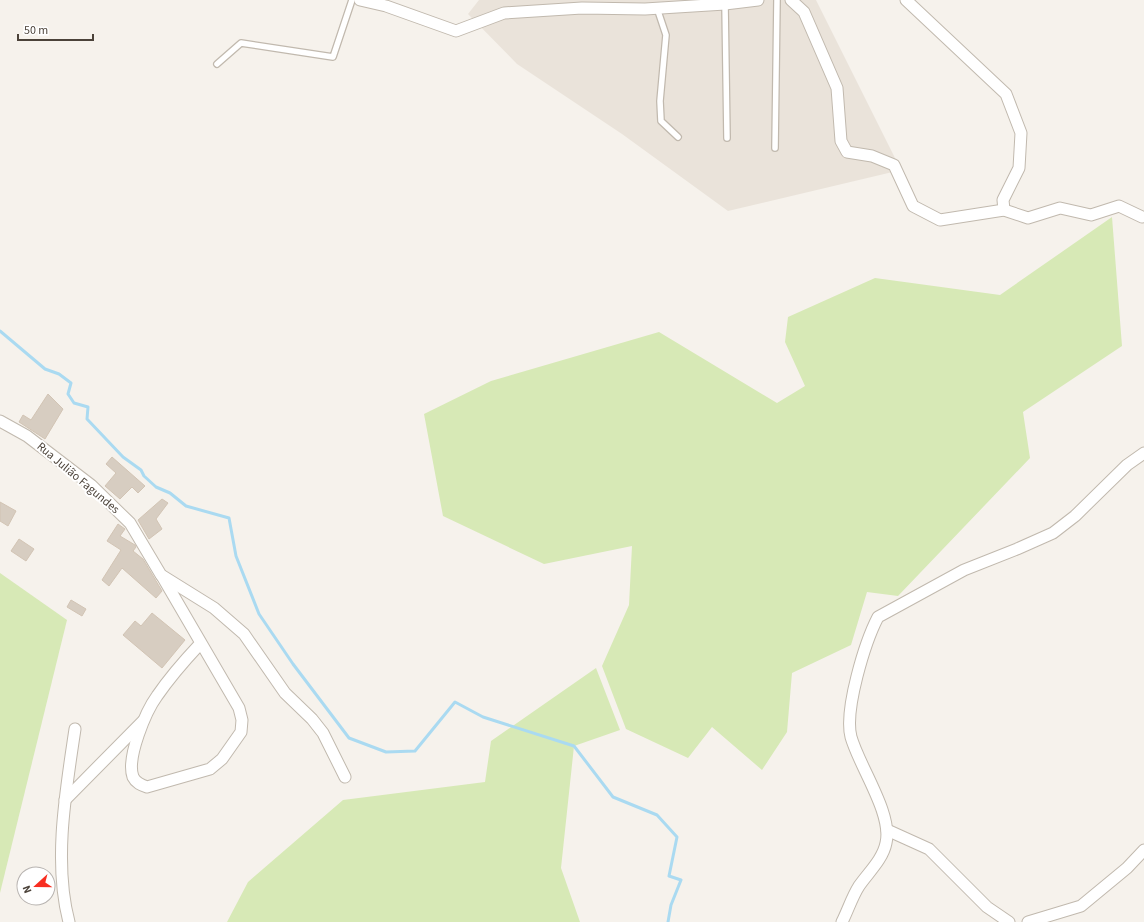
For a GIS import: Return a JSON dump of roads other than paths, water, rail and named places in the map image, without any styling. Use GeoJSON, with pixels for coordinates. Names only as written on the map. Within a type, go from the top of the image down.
{"type":"FeatureCollection","features":[{"type":"Feature","properties":{"kind":"street"},"geometry":{"type":"LineString","coordinates":[[360,0],[386,6],[456,31],[504,13],[582,8],[657,8],[725,4],[758,0]]}},
{"type":"Feature","properties":{"kind":"street"},"geometry":{"type":"LineString","coordinates":[[791,0],[804,12],[837,88],[841,140],[847,152],[872,156],[894,165],[913,206],[940,220],[1004,210],[1028,218],[1060,208],[1091,215],[1119,206],[1142,217]]}},
{"type":"Feature","properties":{"kind":"street"},"geometry":{"type":"LineString","coordinates":[[906,0],[1006,94],[1021,133],[1019,168],[1003,200],[1004,210]]}},
{"type":"Feature","properties":{"kind":"street","name":"Rua Julião Fagundes"},"geometry":{"type":"LineString","coordinates":[[0,421],[38,444],[91,485],[130,523],[161,575],[214,608],[244,634],[285,693],[312,719],[323,733],[345,777]]}},
{"type":"Feature","properties":{"kind":"street"},"geometry":{"type":"LineString","coordinates":[[842,922],[858,888],[881,856],[887,842],[887,830],[874,791],[855,749],[851,736],[849,719],[863,658],[878,617],[964,570],[1018,549],[1053,533],[1075,516],[1126,465],[1144,453]]}},
{"type":"Feature","properties":{"kind":"street"},"geometry":{"type":"LineString","coordinates":[[161,575],[200,644],[239,708],[242,720],[241,732],[222,759],[210,769],[147,787],[138,784],[133,777],[131,767],[144,719],[156,697],[200,644]]}},
{"type":"Feature","properties":{"kind":"street"},"geometry":{"type":"LineString","coordinates":[[65,800],[144,719]]}},
{"type":"Feature","properties":{"kind":"street"},"geometry":{"type":"LineString","coordinates":[[69,922],[62,870],[65,800],[74,729]]}},
{"type":"Feature","properties":{"kind":"street"},"geometry":{"type":"LineString","coordinates":[[887,830],[929,849],[987,907],[1009,922]]}},
{"type":"Feature","properties":{"kind":"street"},"geometry":{"type":"LineString","coordinates":[[1028,922],[1081,906],[1127,868],[1144,850]]}},
{"type":"Feature","properties":{"kind":"lane"},"geometry":{"type":"LineString","coordinates":[[216,64],[242,43],[333,57],[352,0]]}},
{"type":"Feature","properties":{"kind":"lane"},"geometry":{"type":"LineString","coordinates":[[775,148],[776,0]]}},
{"type":"Feature","properties":{"kind":"lane"},"geometry":{"type":"LineString","coordinates":[[725,4],[727,138]]}},
{"type":"Feature","properties":{"kind":"lane"},"geometry":{"type":"LineString","coordinates":[[657,8],[666,35],[660,101],[661,121],[678,137]]}},
{"type":"Feature","properties":{"kind":"waterway"},"geometry":{"type":"LineString","coordinates":[[0,331],[45,369],[59,374],[71,383],[68,394],[74,403],[88,407],[87,419],[123,457],[141,470],[144,476],[156,487],[170,493],[186,506],[229,518],[236,556],[259,614],[293,664],[349,738],[386,752],[415,751],[455,702],[483,717],[574,746],[613,797],[657,815],[677,837],[669,876],[681,880],[671,905],[668,922]]}}]}
